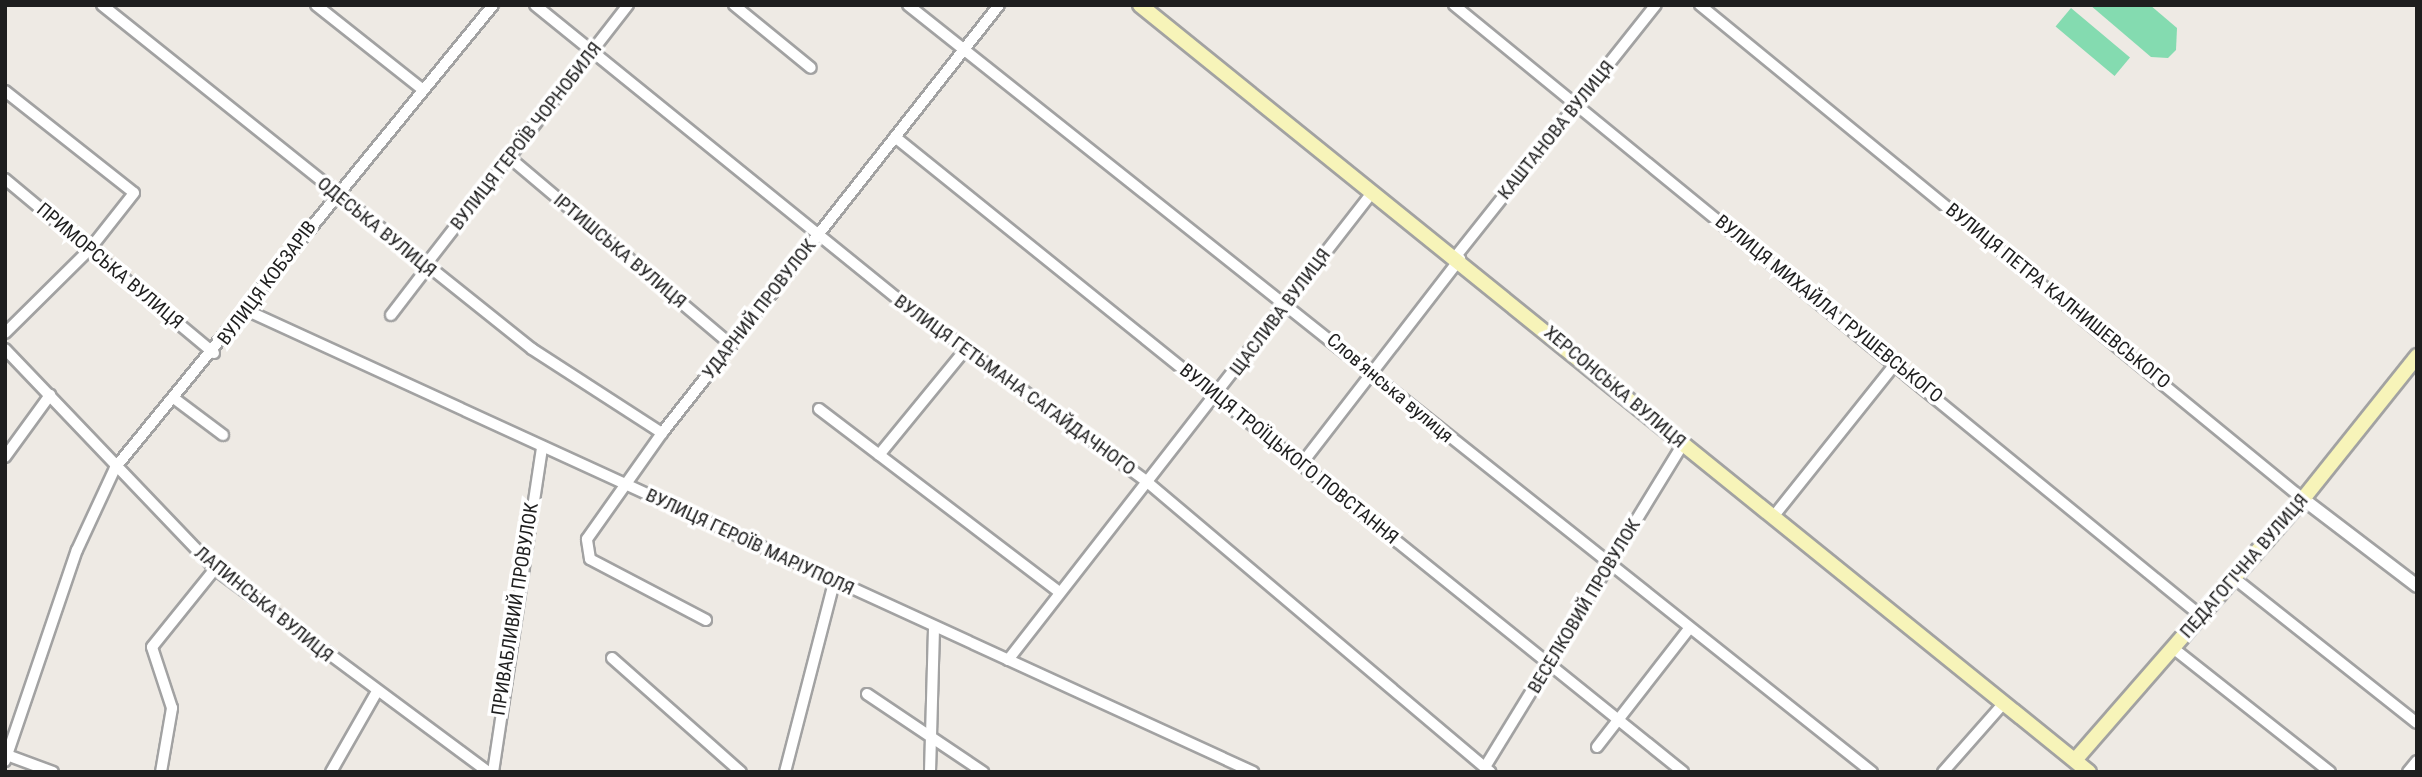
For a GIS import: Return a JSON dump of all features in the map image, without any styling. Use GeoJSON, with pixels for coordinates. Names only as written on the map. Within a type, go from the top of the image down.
{"type":"FeatureCollection","features":[{"type":"Feature","properties":{"kind":"main road","name":"ХЕРСОНСЬКА ВУЛИЦЯ"},"geometry":{"type":"LineString","coordinates":[[1140,5],[1371,194],[1458,257],[2002,705],[2071,766],[2089,772]]}},
{"type":"Feature","properties":{"kind":"main road","name":"ПЕДАГОГІЧНА ВУЛИЦЯ"},"geometry":{"type":"LineString","coordinates":[[2071,766],[2303,499],[2417,356]]}},
{"type":"Feature","properties":{"kind":"street","name":"ОДЕСЬКА ВУЛИЦЯ"},"geometry":{"type":"LineString","coordinates":[[102,5],[425,267],[531,349],[662,433]]}},
{"type":"Feature","properties":{"kind":"street"},"geometry":{"type":"LineString","coordinates":[[316,5],[422,89]]}},
{"type":"Feature","properties":{"kind":"street","name":"ВУЛИЦЯ КОБЗАРІВ"},"geometry":{"type":"LineString","coordinates":[[6,758],[77,551],[115,468],[214,353],[336,193],[493,5]]}},
{"type":"Feature","properties":{"kind":"street","name":"ВУЛИЦЯ ГЕТЬМАНА САГАЙДАЧНОГО"},"geometry":{"type":"LineString","coordinates":[[535,5],[964,351],[1146,481],[1487,770]]}},
{"type":"Feature","properties":{"kind":"street","name":"ВУЛИЦЯ ГЕРОЇВ ЧОРНОБИЛЯ"},"geometry":{"type":"LineString","coordinates":[[391,315],[425,267],[628,5]]}},
{"type":"Feature","properties":{"kind":"street"},"geometry":{"type":"LineString","coordinates":[[734,5],[811,68]]}},
{"type":"Feature","properties":{"kind":"street","name":"Словʼянська вулиця"},"geometry":{"type":"LineString","coordinates":[[908,5],[962,51],[1286,301],[1374,376],[1608,565],[1872,772]]}},
{"type":"Feature","properties":{"kind":"street"},"geometry":{"type":"LineString","coordinates":[[895,137],[999,5]]}},
{"type":"Feature","properties":{"kind":"street","name":"ВУЛИЦЯ МИХАЙЛА ГРУШЕВСЬКОГО"},"geometry":{"type":"LineString","coordinates":[[1454,5],[1896,363],[2201,616]]}},
{"type":"Feature","properties":{"kind":"street","name":"КАШТАНОВА ВУЛИЦЯ"},"geometry":{"type":"LineString","coordinates":[[1303,462],[1374,376],[1458,257],[1656,5]]}},
{"type":"Feature","properties":{"kind":"street","name":"ВУЛИЦЯ ПЕТРА КАЛНИШЕВСЬКОГО"},"geometry":{"type":"LineString","coordinates":[[1700,5],[2303,499],[2417,586]]}},
{"type":"Feature","properties":{"kind":"street"},"geometry":{"type":"LineString","coordinates":[[5,91],[134,193],[89,250],[5,333]]}},
{"type":"Feature","properties":{"kind":"street","name":"УДАРНИЙ ПРОВУЛОК"},"geometry":{"type":"LineString","coordinates":[[706,620],[590,559],[587,539],[662,433],[895,137]]}},
{"type":"Feature","properties":{"kind":"street","name":"ВУЛИЦЯ ТРОЇЦЬКОГО ПОВСТАННЯ"},"geometry":{"type":"LineString","coordinates":[[895,137],[1303,462],[1683,772]]}},
{"type":"Feature","properties":{"kind":"street","name":"ІРТИШСЬКА ВУЛИЦЯ"},"geometry":{"type":"LineString","coordinates":[[510,158],[731,345]]}},
{"type":"Feature","properties":{"kind":"street","name":"ПРИМОРСЬКА ВУЛИЦЯ"},"geometry":{"type":"LineString","coordinates":[[5,179],[214,353]]}},
{"type":"Feature","properties":{"kind":"street","name":"ЩАСЛИВА ВУЛИЦЯ"},"geometry":{"type":"LineString","coordinates":[[1008,660],[1146,481],[1217,396],[1286,301],[1371,194]]}},
{"type":"Feature","properties":{"kind":"street","name":"ВУЛИЦЯ ГЕРОЇВ МАРІУПОЛЯ"},"geometry":{"type":"LineString","coordinates":[[248,311],[834,583],[1253,772]]}},
{"type":"Feature","properties":{"kind":"street","name":"ЛАПИНСЬКА ВУЛИЦЯ"},"geometry":{"type":"LineString","coordinates":[[5,349],[115,468],[215,569],[376,693],[490,772]]}},
{"type":"Feature","properties":{"kind":"street"},"geometry":{"type":"LineString","coordinates":[[880,455],[964,351]]}},
{"type":"Feature","properties":{"kind":"street"},"geometry":{"type":"LineString","coordinates":[[1773,517],[1896,363]]}},
{"type":"Feature","properties":{"kind":"street"},"geometry":{"type":"LineString","coordinates":[[5,457],[50,395]]}},
{"type":"Feature","properties":{"kind":"street"},"geometry":{"type":"LineString","coordinates":[[175,399],[223,435]]}},
{"type":"Feature","properties":{"kind":"street"},"geometry":{"type":"LineString","coordinates":[[819,410],[1059,592]]}},
{"type":"Feature","properties":{"kind":"street","name":"ВЕСЕЛКОВИЙ ПРОВУЛОК"},"geometry":{"type":"LineString","coordinates":[[1487,770],[1682,444]]}},
{"type":"Feature","properties":{"kind":"street","name":"ПРИВАБЛИВИЙ ПРОВУЛОК"},"geometry":{"type":"LineString","coordinates":[[490,772],[542,447]]}},
{"type":"Feature","properties":{"kind":"street"},"geometry":{"type":"LineString","coordinates":[[161,772],[172,708],[152,647],[215,569]]}},
{"type":"Feature","properties":{"kind":"street"},"geometry":{"type":"LineString","coordinates":[[2234,578],[2417,723]]}},
{"type":"Feature","properties":{"kind":"street"},"geometry":{"type":"LineString","coordinates":[[785,772],[834,583]]}},
{"type":"Feature","properties":{"kind":"street"},"geometry":{"type":"LineString","coordinates":[[930,772],[933,628]]}},
{"type":"Feature","properties":{"kind":"street"},"geometry":{"type":"LineString","coordinates":[[1597,747],[1689,629]]}},
{"type":"Feature","properties":{"kind":"street"},"geometry":{"type":"LineString","coordinates":[[2173,648],[2330,772]]}},
{"type":"Feature","properties":{"kind":"street"},"geometry":{"type":"LineString","coordinates":[[612,658],[741,772]]}},
{"type":"Feature","properties":{"kind":"street"},"geometry":{"type":"LineString","coordinates":[[331,772],[376,693]]}},
{"type":"Feature","properties":{"kind":"street"},"geometry":{"type":"LineString","coordinates":[[867,694],[929,730],[983,772]]}},
{"type":"Feature","properties":{"kind":"street"},"geometry":{"type":"LineString","coordinates":[[1943,772],[2002,705]]}},
{"type":"Feature","properties":{"kind":"street"},"geometry":{"type":"LineString","coordinates":[[6,758],[53,772]]}},
{"type":"Feature","properties":{"kind":"street"},"geometry":{"type":"LineString","coordinates":[[2408,772],[2417,761]]}},
{"type":"Feature","properties":{"kind":"green space"},"geometry":{"type":"Polygon","coordinates":[[[2090,5],[2150,5],[2177,28],[2176,50],[2168,58],[2151,57],[2090,5]]]}},
{"type":"Feature","properties":{"kind":"green space"},"geometry":{"type":"Polygon","coordinates":[[[2071,8],[2130,57],[2115,76],[2056,26],[2071,8]]]}}]}
